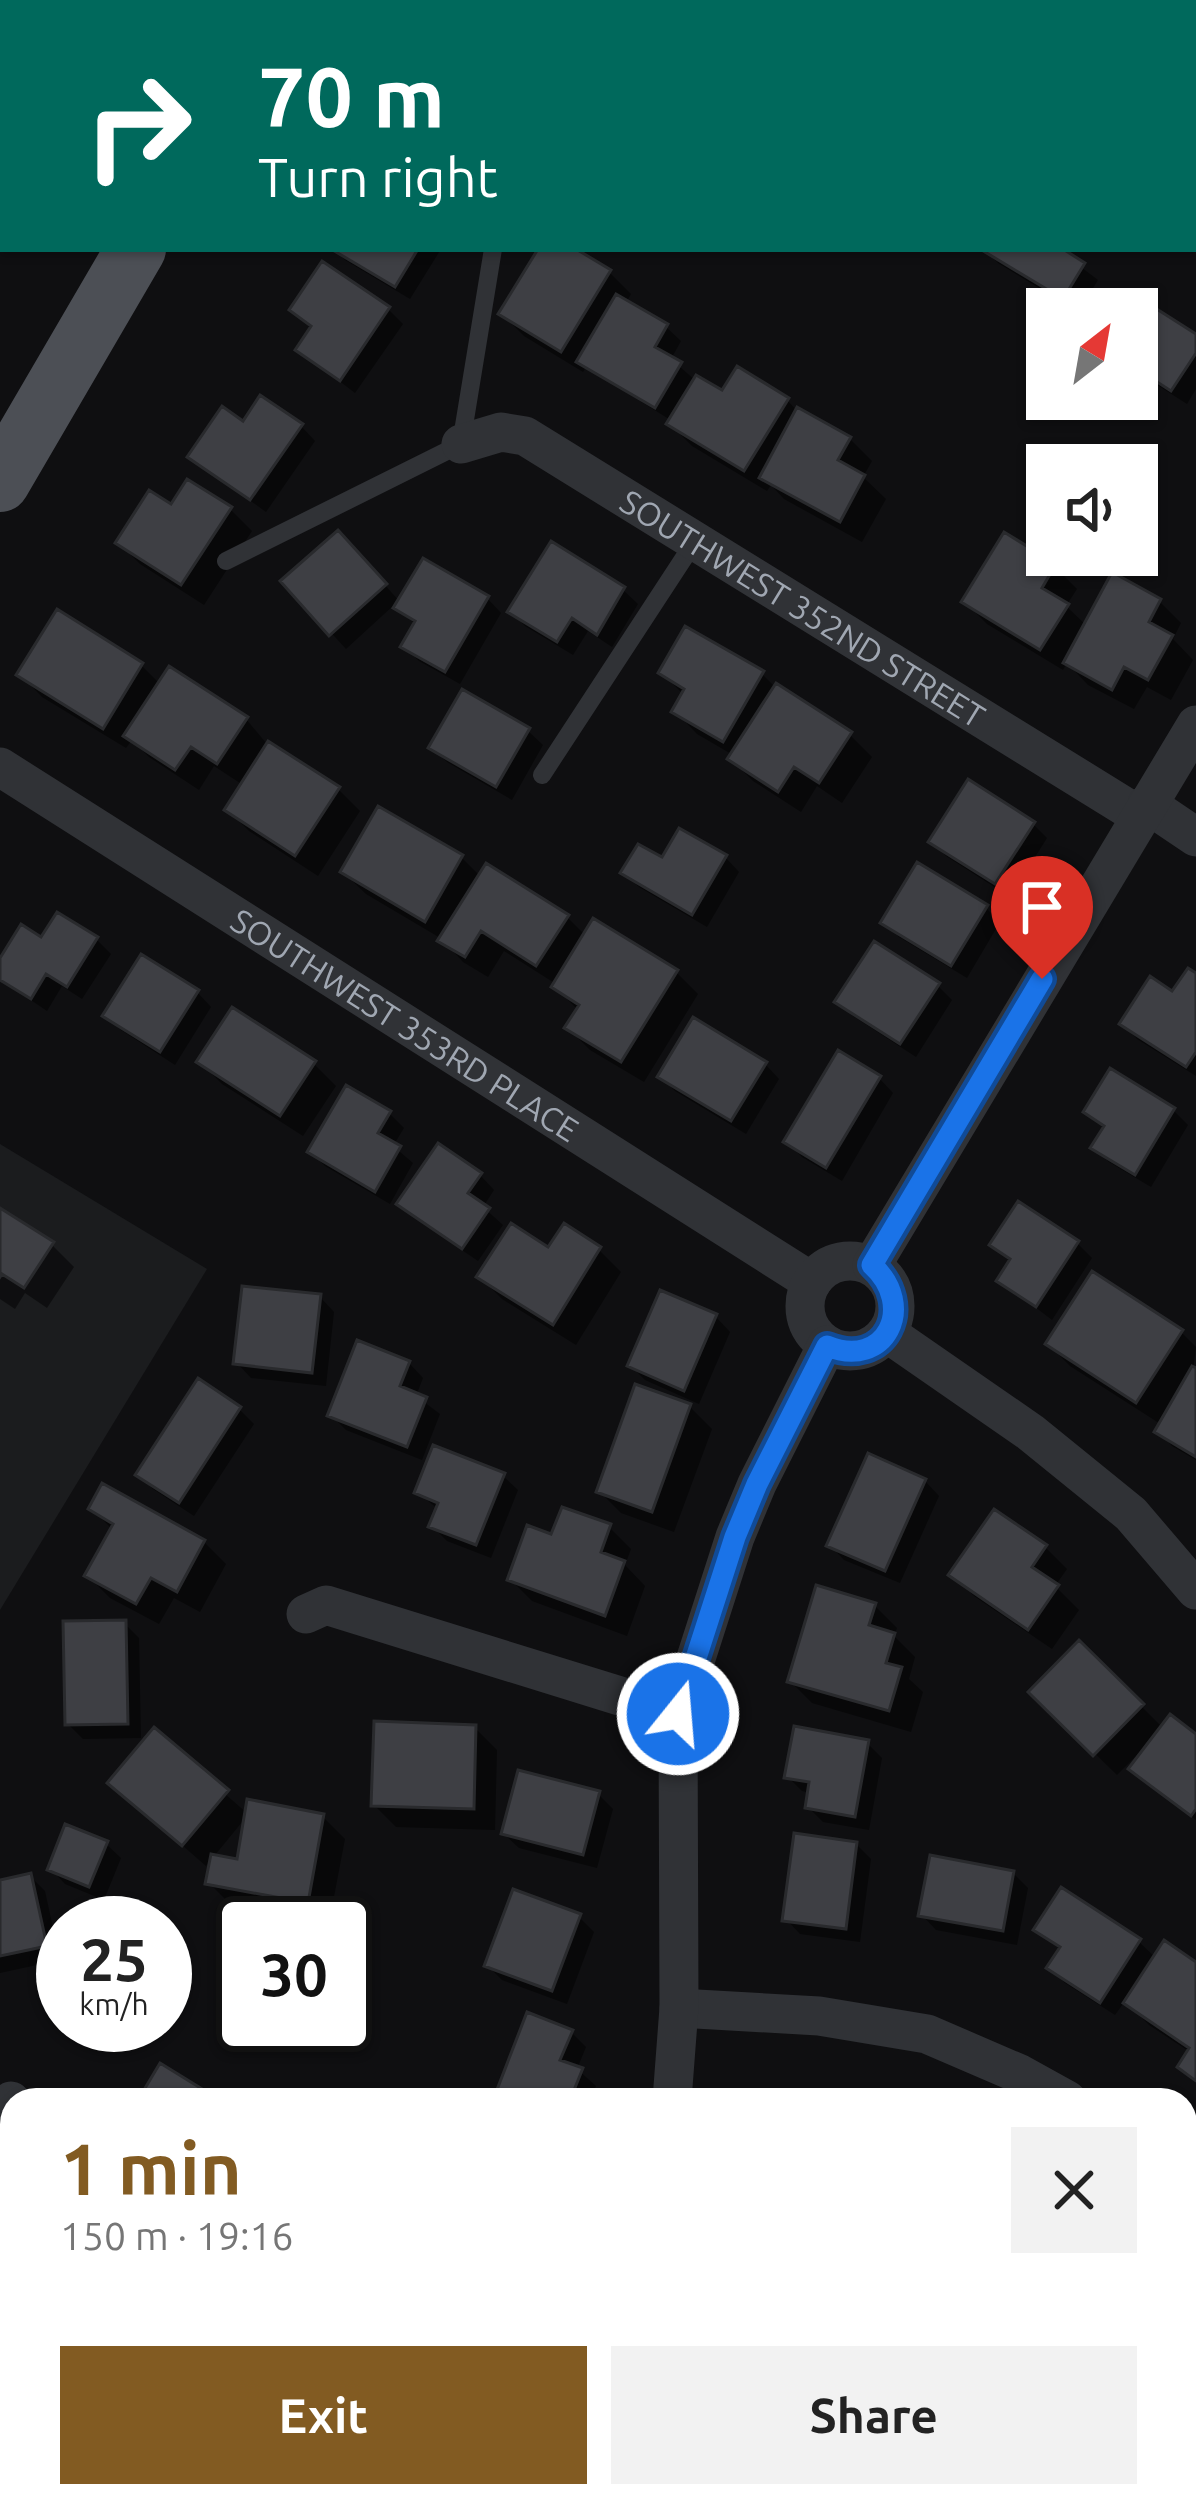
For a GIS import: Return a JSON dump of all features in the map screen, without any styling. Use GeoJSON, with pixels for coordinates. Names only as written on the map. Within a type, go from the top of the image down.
{"type":"FeatureCollection","features":[{"type":"Feature","properties":{"kind":"main road"},"geometry":{"type":"LineString","coordinates":[[0,482],[134,252]]}},
{"type":"Feature","properties":{"kind":"street","name":"SOUTHWEST 352ND STREET"},"geometry":{"type":"LineString","coordinates":[[461,444],[501,432],[525,436],[1143,810],[1196,837]]}},
{"type":"Feature","properties":{"kind":"street"},"geometry":{"type":"LineString","coordinates":[[872,1265],[1196,725]]}},
{"type":"Feature","properties":{"kind":"street","name":"SOUTHWEST 353RD PLACE"},"geometry":{"type":"LineString","coordinates":[[0,766],[812,1282]]}},
{"type":"Feature","properties":{"kind":"street"},"geometry":{"type":"LineString","coordinates":[[838,1261],[872,1265],[893,1295],[895,1310],[887,1334],[861,1351],[842,1352],[827,1346],[811,1327],[805,1310],[812,1282],[838,1261]]}},
{"type":"Feature","properties":{"kind":"street"},"geometry":{"type":"LineString","coordinates":[[887,1334],[1030,1432],[1131,1514],[1196,1591]]}},
{"type":"Feature","properties":{"kind":"street"},"geometry":{"type":"LineString","coordinates":[[673,2088],[679,2008],[678,1714],[735,1537],[827,1346]]}},
{"type":"Feature","properties":{"kind":"street"},"geometry":{"type":"LineString","coordinates":[[306,1614],[326,1605],[678,1714]]}},
{"type":"Feature","properties":{"kind":"street"},"geometry":{"type":"LineString","coordinates":[[679,2008],[819,2016],[927,2034],[1045,2088]]}},
{"type":"Feature","properties":{"kind":"lane"},"geometry":{"type":"LineString","coordinates":[[226,561],[461,444],[493,252]]}},
{"type":"Feature","properties":{"kind":"lane"},"geometry":{"type":"LineString","coordinates":[[542,776],[695,541]]}},
{"type":"Feature","properties":{"kind":"shaded area"},"geometry":{"type":"Polygon","coordinates":[[[0,1144],[207,1269],[0,1610],[0,1144]]]}},
{"type":"Feature","properties":{"kind":"building"},"geometry":{"type":"Polygon","coordinates":[[[336,252],[416,252],[395,287],[336,252]]]}},
{"type":"Feature","properties":{"kind":"building"},"geometry":{"type":"Polygon","coordinates":[[[536,252],[581,252],[611,270],[561,352],[498,314],[536,252]]]}},
{"type":"Feature","properties":{"kind":"building"},"geometry":{"type":"Polygon","coordinates":[[[985,252],[1068,252],[1085,263],[1070,288],[1045,288],[985,252]]]}},
{"type":"Feature","properties":{"kind":"building"},"geometry":{"type":"Polygon","coordinates":[[[322,261],[390,307],[340,381],[295,350],[311,326],[289,310],[322,261]]]}},
{"type":"Feature","properties":{"kind":"building"},"geometry":{"type":"Polygon","coordinates":[[[616,294],[668,324],[655,347],[682,362],[655,408],[576,362],[616,294]]]}},
{"type":"Feature","properties":{"kind":"building"},"geometry":{"type":"Polygon","coordinates":[[[1158,310],[1196,334],[1196,353],[1171,391],[1158,383],[1158,310]]]}},
{"type":"Feature","properties":{"kind":"building"},"geometry":{"type":"Polygon","coordinates":[[[737,366],[789,398],[744,471],[666,424],[696,375],[722,390],[737,366]]]}},
{"type":"Feature","properties":{"kind":"building"},"geometry":{"type":"Polygon","coordinates":[[[260,395],[303,424],[250,500],[187,457],[222,406],[243,421],[260,395]]]}},
{"type":"Feature","properties":{"kind":"building"},"geometry":{"type":"Polygon","coordinates":[[[797,407],[851,437],[838,460],[865,475],[840,522],[759,478],[797,407]]]}},
{"type":"Feature","properties":{"kind":"building"},"geometry":{"type":"Polygon","coordinates":[[[187,479],[232,507],[181,585],[115,543],[149,490],[171,504],[187,479]]]}},
{"type":"Feature","properties":{"kind":"building"},"geometry":{"type":"Polygon","coordinates":[[[338,530],[387,584],[329,636],[280,581],[338,530]]]}},
{"type":"Feature","properties":{"kind":"building"},"geometry":{"type":"Polygon","coordinates":[[[1004,532],[1026,546],[1026,576],[1049,576],[1042,588],[1069,604],[1040,650],[961,602],[1004,532]]]}},
{"type":"Feature","properties":{"kind":"building"},"geometry":{"type":"Polygon","coordinates":[[[551,541],[625,587],[597,635],[572,618],[557,642],[507,612],[551,541]]]}},
{"type":"Feature","properties":{"kind":"building"},"geometry":{"type":"Polygon","coordinates":[[[423,558],[489,596],[445,672],[400,647],[415,621],[393,608],[423,558]]]}},
{"type":"Feature","properties":{"kind":"building"},"geometry":{"type":"Polygon","coordinates":[[[1110,576],[1119,576],[1161,599],[1149,622],[1173,635],[1148,680],[1124,667],[1112,690],[1063,663],[1110,576]]]}},
{"type":"Feature","properties":{"kind":"building"},"geometry":{"type":"Polygon","coordinates":[[[57,609],[143,663],[103,729],[16,675],[57,609]]]}},
{"type":"Feature","properties":{"kind":"building"},"geometry":{"type":"Polygon","coordinates":[[[685,626],[764,671],[723,742],[671,712],[684,689],[658,673],[685,626]]]}},
{"type":"Feature","properties":{"kind":"building"},"geometry":{"type":"Polygon","coordinates":[[[169,666],[248,717],[217,764],[191,747],[175,770],[123,736],[169,666]]]}},
{"type":"Feature","properties":{"kind":"building"},"geometry":{"type":"Polygon","coordinates":[[[776,683],[852,732],[819,783],[794,767],[778,792],[727,759],[776,683]]]}},
{"type":"Feature","properties":{"kind":"building"},"geometry":{"type":"Polygon","coordinates":[[[462,689],[530,728],[496,787],[428,748],[462,689]]]}},
{"type":"Feature","properties":{"kind":"building"},"geometry":{"type":"Polygon","coordinates":[[[268,741],[340,787],[295,856],[224,810],[268,741]]]}},
{"type":"Feature","properties":{"kind":"building"},"geometry":{"type":"Polygon","coordinates":[[[968,779],[1035,822],[995,884],[928,842],[968,779]]]}},
{"type":"Feature","properties":{"kind":"building"},"geometry":{"type":"Polygon","coordinates":[[[378,806],[463,855],[425,922],[340,872],[378,806]]]}},
{"type":"Feature","properties":{"kind":"building"},"geometry":{"type":"Polygon","coordinates":[[[679,828],[727,855],[692,915],[620,873],[638,844],[662,857],[679,828]]]}},
{"type":"Feature","properties":{"kind":"building"},"geometry":{"type":"Polygon","coordinates":[[[917,862],[988,905],[951,966],[880,923],[917,862]]]}},
{"type":"Feature","properties":{"kind":"building"},"geometry":{"type":"Polygon","coordinates":[[[486,863],[569,915],[536,966],[481,931],[465,957],[437,941],[486,863]]]}},
{"type":"Feature","properties":{"kind":"building"},"geometry":{"type":"Polygon","coordinates":[[[57,912],[98,937],[67,987],[46,974],[31,999],[0,980],[0,958],[21,924],[41,937],[57,912]]]}},
{"type":"Feature","properties":{"kind":"building"},"geometry":{"type":"Polygon","coordinates":[[[593,918],[678,970],[621,1062],[564,1028],[579,1005],[551,987],[593,918]]]}},
{"type":"Feature","properties":{"kind":"building"},"geometry":{"type":"Polygon","coordinates":[[[874,941],[940,983],[900,1044],[834,1002],[874,941]]]}},
{"type":"Feature","properties":{"kind":"building"},"geometry":{"type":"Polygon","coordinates":[[[141,954],[199,990],[160,1052],[102,1016],[141,954]]]}},
{"type":"Feature","properties":{"kind":"building"},"geometry":{"type":"Polygon","coordinates":[[[1188,968],[1196,973],[1196,1052],[1186,1067],[1119,1024],[1150,976],[1172,991],[1188,968]]]}},
{"type":"Feature","properties":{"kind":"building"},"geometry":{"type":"Polygon","coordinates":[[[232,1007],[316,1061],[280,1116],[196,1062],[232,1007]]]}},
{"type":"Feature","properties":{"kind":"building"},"geometry":{"type":"Polygon","coordinates":[[[693,1017],[767,1062],[731,1121],[657,1077],[693,1017]]]}},
{"type":"Feature","properties":{"kind":"building"},"geometry":{"type":"Polygon","coordinates":[[[838,1050],[881,1076],[826,1168],[783,1142],[838,1050]]]}},
{"type":"Feature","properties":{"kind":"building"},"geometry":{"type":"Polygon","coordinates":[[[1110,1068],[1175,1108],[1135,1175],[1090,1148],[1104,1126],[1083,1112],[1110,1068]]]}},
{"type":"Feature","properties":{"kind":"building"},"geometry":{"type":"Polygon","coordinates":[[[346,1085],[391,1111],[378,1133],[401,1146],[375,1192],[307,1152],[346,1085]]]}},
{"type":"Feature","properties":{"kind":"building"},"geometry":{"type":"Polygon","coordinates":[[[438,1143],[482,1173],[468,1193],[490,1208],[462,1249],[396,1204],[438,1143]]]}},
{"type":"Feature","properties":{"kind":"building"},"geometry":{"type":"Polygon","coordinates":[[[1018,1201],[1079,1241],[1036,1307],[996,1281],[1010,1259],[989,1245],[1018,1201]]]}},
{"type":"Feature","properties":{"kind":"building"},"geometry":{"type":"Polygon","coordinates":[[[0,1208],[54,1242],[24,1288],[0,1277],[0,1208]]]}},
{"type":"Feature","properties":{"kind":"building"},"geometry":{"type":"Polygon","coordinates":[[[511,1223],[548,1247],[564,1223],[601,1247],[553,1325],[476,1277],[511,1223]]]}},
{"type":"Feature","properties":{"kind":"building"},"geometry":{"type":"Polygon","coordinates":[[[1092,1271],[1183,1330],[1136,1403],[1045,1344],[1092,1271]]]}},
{"type":"Feature","properties":{"kind":"building"},"geometry":{"type":"Polygon","coordinates":[[[242,1286],[321,1294],[312,1373],[233,1364],[242,1286]]]}},
{"type":"Feature","properties":{"kind":"building"},"geometry":{"type":"Polygon","coordinates":[[[660,1290],[717,1314],[684,1391],[627,1366],[660,1290]]]}},
{"type":"Feature","properties":{"kind":"building"},"geometry":{"type":"Polygon","coordinates":[[[357,1340],[410,1361],[400,1386],[427,1397],[407,1447],[327,1416],[357,1340]]]}},
{"type":"Feature","properties":{"kind":"building"},"geometry":{"type":"Polygon","coordinates":[[[1192,1366],[1196,1368],[1196,1457],[1154,1432],[1192,1366]]]}},
{"type":"Feature","properties":{"kind":"building"},"geometry":{"type":"Polygon","coordinates":[[[198,1378],[241,1407],[179,1503],[135,1475],[198,1378]]]}},
{"type":"Feature","properties":{"kind":"building"},"geometry":{"type":"Polygon","coordinates":[[[635,1384],[691,1404],[652,1512],[596,1492],[635,1384]]]}},
{"type":"Feature","properties":{"kind":"building"},"geometry":{"type":"Polygon","coordinates":[[[433,1445],[505,1473],[476,1545],[428,1527],[438,1503],[414,1493],[433,1445]]]}},
{"type":"Feature","properties":{"kind":"building"},"geometry":{"type":"Polygon","coordinates":[[[868,1453],[926,1479],[885,1571],[826,1546],[868,1453]]]}},
{"type":"Feature","properties":{"kind":"building"},"geometry":{"type":"Polygon","coordinates":[[[102,1483],[205,1540],[177,1592],[151,1578],[136,1604],[84,1576],[113,1524],[88,1509],[102,1483]]]}},
{"type":"Feature","properties":{"kind":"building"},"geometry":{"type":"Polygon","coordinates":[[[562,1507],[611,1524],[601,1552],[625,1561],[605,1616],[507,1580],[527,1525],[551,1534],[562,1507]]]}},
{"type":"Feature","properties":{"kind":"building"},"geometry":{"type":"Polygon","coordinates":[[[994,1509],[1047,1545],[1032,1567],[1059,1585],[1028,1630],[948,1575],[994,1509]]]}},
{"type":"Feature","properties":{"kind":"building"},"geometry":{"type":"Polygon","coordinates":[[[816,1585],[876,1603],[869,1625],[895,1633],[886,1663],[902,1667],[889,1711],[787,1682],[816,1585]]]}},
{"type":"Feature","properties":{"kind":"building"},"geometry":{"type":"Polygon","coordinates":[[[126,1620],[128,1724],[65,1725],[63,1621],[126,1620]]]}},
{"type":"Feature","properties":{"kind":"building"},"geometry":{"type":"Polygon","coordinates":[[[1079,1640],[1144,1704],[1093,1756],[1028,1692],[1079,1640]]]}},
{"type":"Feature","properties":{"kind":"building"},"geometry":{"type":"Polygon","coordinates":[[[1170,1714],[1196,1734],[1196,1809],[1191,1816],[1128,1769],[1170,1714]]]}},
{"type":"Feature","properties":{"kind":"building"},"geometry":{"type":"Polygon","coordinates":[[[374,1721],[476,1725],[474,1809],[371,1806],[374,1721]]]}},
{"type":"Feature","properties":{"kind":"building"},"geometry":{"type":"Polygon","coordinates":[[[794,1726],[869,1740],[855,1817],[805,1808],[809,1782],[784,1778],[794,1726]]]}},
{"type":"Feature","properties":{"kind":"building"},"geometry":{"type":"Polygon","coordinates":[[[154,1727],[229,1790],[182,1846],[107,1783],[154,1727]]]}},
{"type":"Feature","properties":{"kind":"building"},"geometry":{"type":"Polygon","coordinates":[[[518,1770],[600,1791],[583,1855],[501,1834],[518,1770]]]}},
{"type":"Feature","properties":{"kind":"building"},"geometry":{"type":"Polygon","coordinates":[[[247,1799],[324,1814],[309,1896],[270,1896],[205,1884],[211,1854],[237,1859],[247,1799]]]}},
{"type":"Feature","properties":{"kind":"building"},"geometry":{"type":"Polygon","coordinates":[[[65,1824],[108,1841],[89,1887],[47,1870],[65,1824]]]}},
{"type":"Feature","properties":{"kind":"building"},"geometry":{"type":"Polygon","coordinates":[[[794,1833],[857,1842],[846,1929],[782,1921],[794,1833]]]}},
{"type":"Feature","properties":{"kind":"building"},"geometry":{"type":"Polygon","coordinates":[[[930,1855],[1014,1871],[1003,1931],[918,1916],[930,1855]]]}},
{"type":"Feature","properties":{"kind":"building"},"geometry":{"type":"Polygon","coordinates":[[[31,1873],[36,1948],[0,1956],[0,1880],[31,1873]]]}},
{"type":"Feature","properties":{"kind":"building"},"geometry":{"type":"Polygon","coordinates":[[[1061,1887],[1141,1939],[1100,2003],[1046,1968],[1060,1947],[1033,1930],[1061,1887]]]}},
{"type":"Feature","properties":{"kind":"building"},"geometry":{"type":"Polygon","coordinates":[[[513,1889],[581,1914],[552,1991],[484,1966],[513,1889]]]}},
{"type":"Feature","properties":{"kind":"building"},"geometry":{"type":"Polygon","coordinates":[[[1164,1940],[1196,1962],[1196,2081],[1177,2067],[1189,2048],[1123,2003],[1164,1940]]]}},
{"type":"Feature","properties":{"kind":"building"},"geometry":{"type":"Polygon","coordinates":[[[527,2012],[573,2030],[560,2060],[583,2068],[575,2088],[498,2088],[527,2012]]]}},
{"type":"Feature","properties":{"kind":"building"},"geometry":{"type":"Polygon","coordinates":[[[160,2063],[201,2088],[145,2088],[160,2063]]]}},
{"type":"Feature","properties":{"kind":"route"},"geometry":{"type":"LineString","coordinates":[[678,1714],[757,1484],[827,1346],[842,1352],[861,1351],[887,1334],[895,1310],[893,1295],[872,1265],[1042,979]]}}]}
